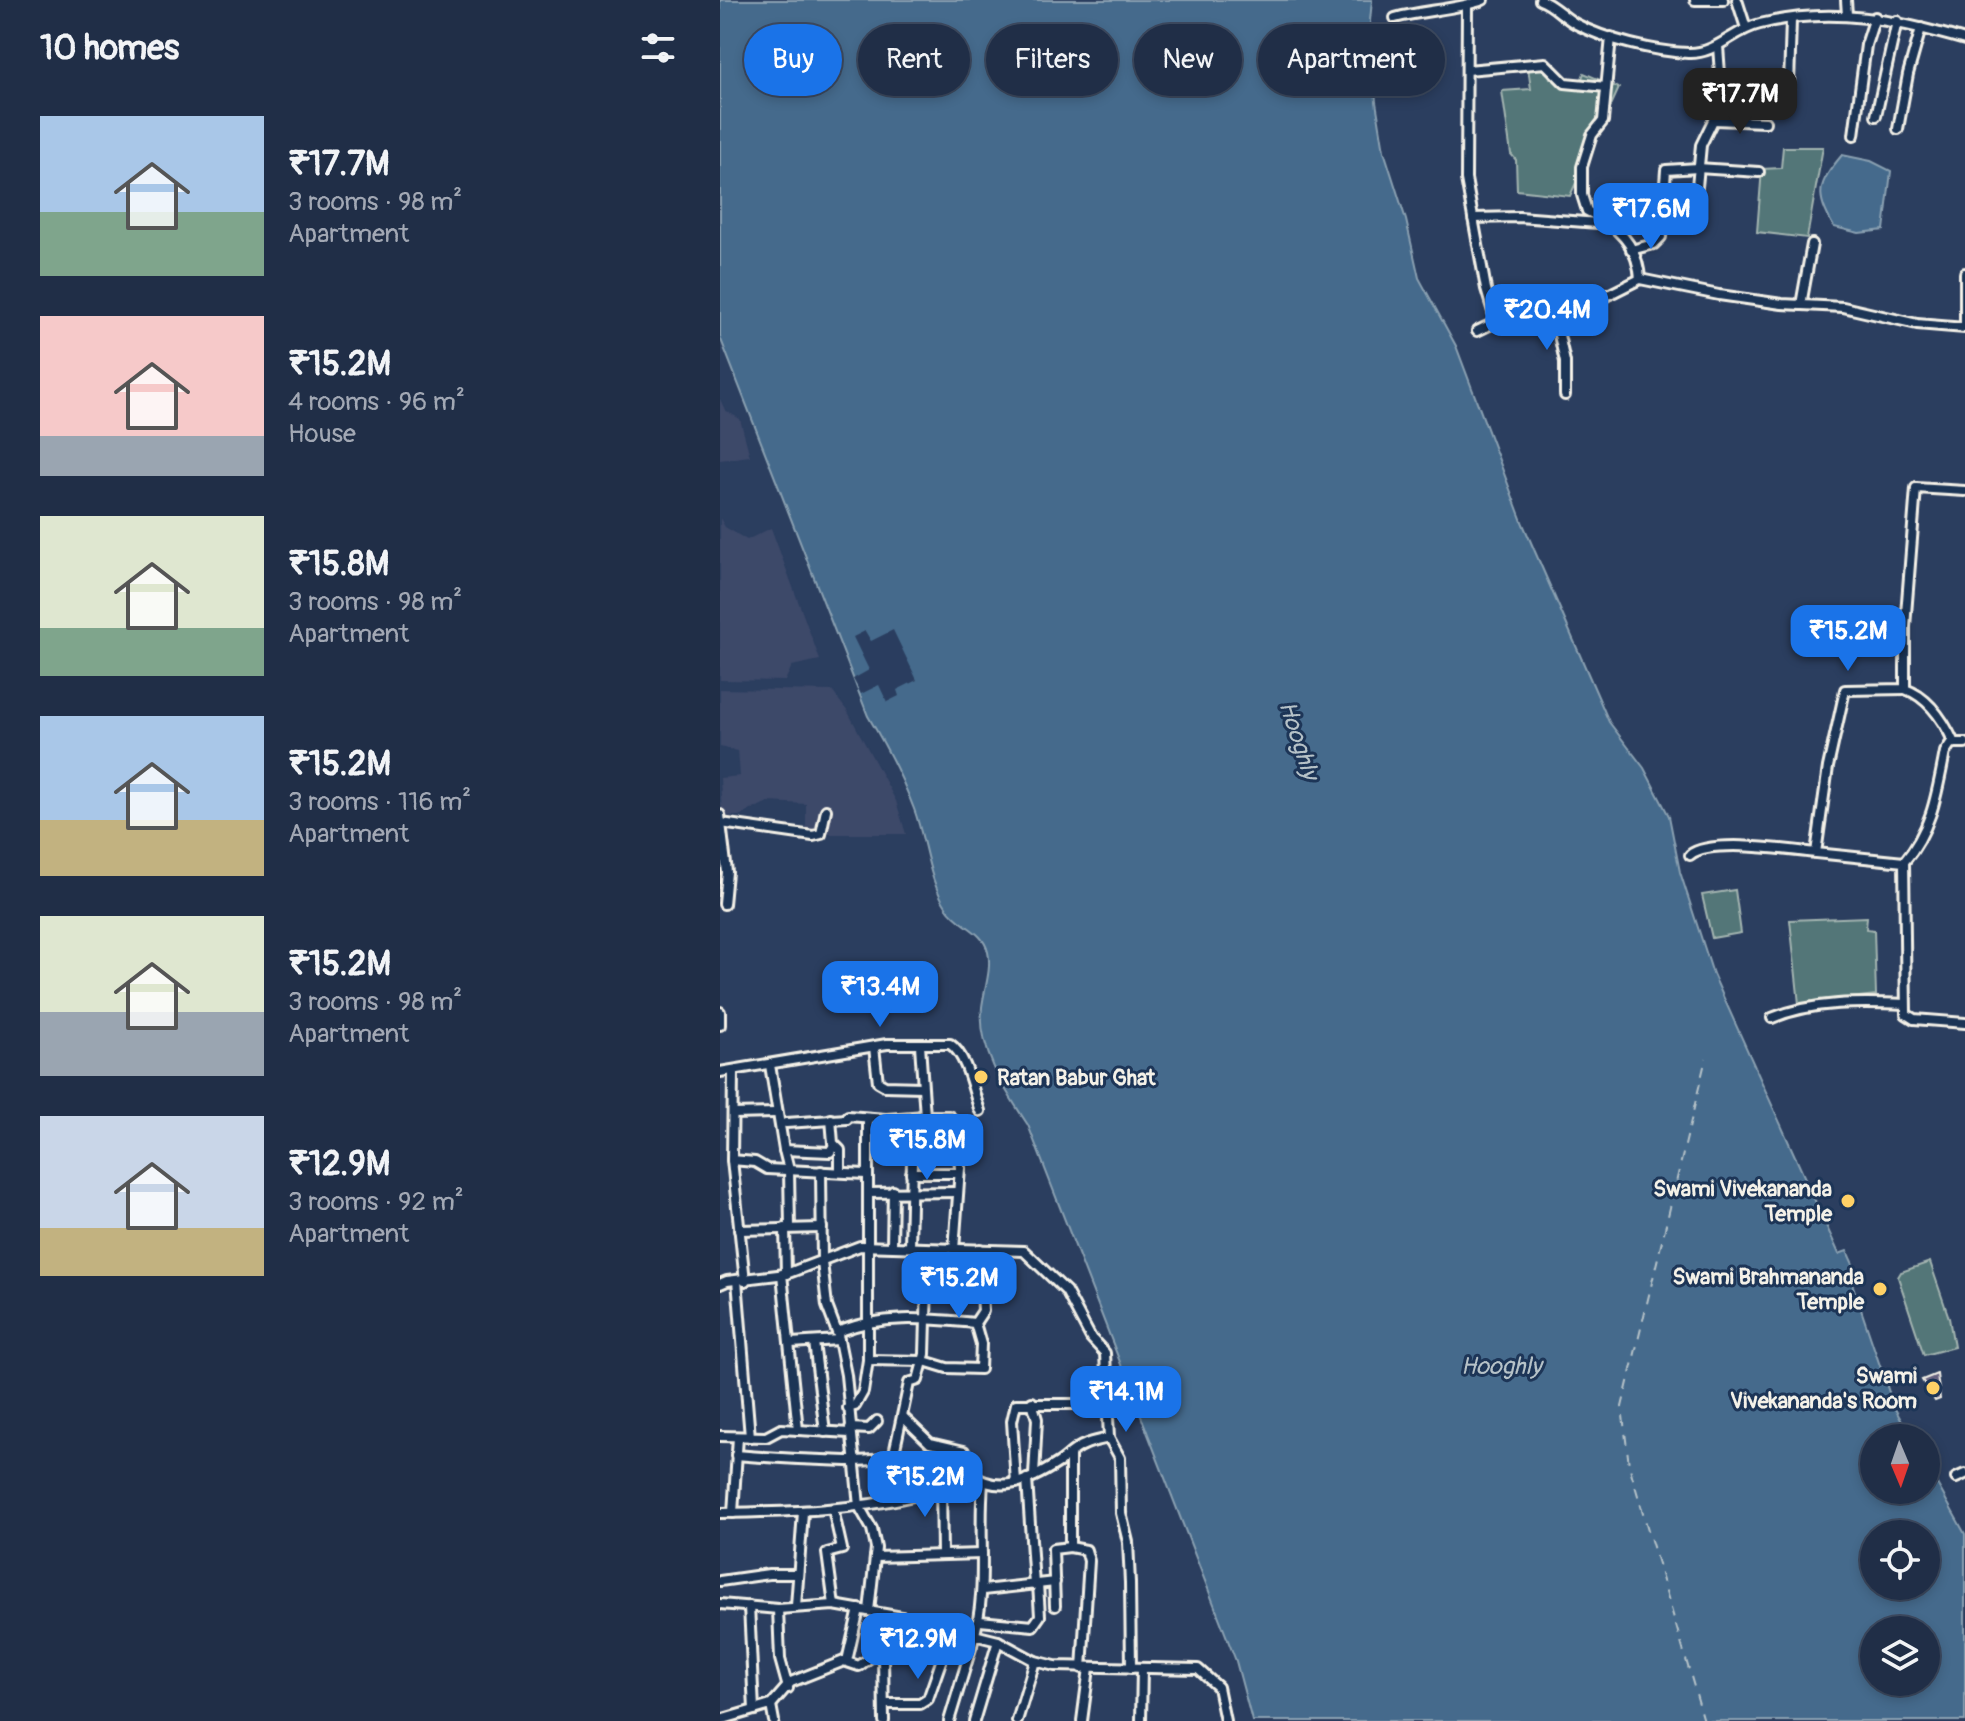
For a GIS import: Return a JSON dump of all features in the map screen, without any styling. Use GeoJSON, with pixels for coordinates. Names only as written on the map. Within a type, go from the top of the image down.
{"type":"FeatureCollection","features":[{"type":"Feature","properties":{"kind":"street"},"geometry":{"type":"LineString","coordinates":[[1395,18],[1426,10],[1467,6],[1483,0]]}},
{"type":"Feature","properties":{"kind":"street"},"geometry":{"type":"LineString","coordinates":[[1540,0],[1577,25],[1672,52],[1707,52],[1746,28],[1847,15],[1897,21],[1965,40]]}},
{"type":"Feature","properties":{"kind":"street"},"geometry":{"type":"LineString","coordinates":[[1695,0],[1723,0]]}},
{"type":"Feature","properties":{"kind":"street"},"geometry":{"type":"LineString","coordinates":[[1737,0],[1746,28]]}},
{"type":"Feature","properties":{"kind":"street"},"geometry":{"type":"LineString","coordinates":[[1846,0],[1847,15]]}},
{"type":"Feature","properties":{"kind":"street"},"geometry":{"type":"LineString","coordinates":[[1467,6],[1465,167],[1486,289],[1496,322]]}},
{"type":"Feature","properties":{"kind":"street"},"geometry":{"type":"LineString","coordinates":[[1854,135],[1866,45],[1875,17]]}},
{"type":"Feature","properties":{"kind":"street"},"geometry":{"type":"LineString","coordinates":[[1776,87],[1789,85],[1791,20]]}},
{"type":"Feature","properties":{"kind":"street"},"geometry":{"type":"LineString","coordinates":[[1876,116],[1897,21]]}},
{"type":"Feature","properties":{"kind":"street"},"geometry":{"type":"LineString","coordinates":[[1898,129],[1908,74],[1921,28]]}},
{"type":"Feature","properties":{"kind":"street"},"geometry":{"type":"LineString","coordinates":[[1611,37],[1603,121],[1592,135],[1582,167],[1582,195],[1587,211],[1608,221],[1623,234],[1640,279]]}},
{"type":"Feature","properties":{"kind":"street"},"geometry":{"type":"LineString","coordinates":[[1694,218],[1701,145],[1715,120],[1724,90],[1718,46]]}},
{"type":"Feature","properties":{"kind":"street"},"geometry":{"type":"LineString","coordinates":[[1467,70],[1545,63],[1565,83],[1606,87]]}},
{"type":"Feature","properties":{"kind":"street"},"geometry":{"type":"LineString","coordinates":[[1715,120],[1765,122]]}},
{"type":"Feature","properties":{"kind":"street"},"geometry":{"type":"LineString","coordinates":[[1631,250],[1654,244],[1661,237],[1666,170],[1698,168],[1759,172]]}},
{"type":"Feature","properties":{"kind":"street"},"geometry":{"type":"LineString","coordinates":[[1473,218],[1519,217],[1598,223]]}},
{"type":"Feature","properties":{"kind":"street"},"geometry":{"type":"LineString","coordinates":[[1801,305],[1812,244]]}},
{"type":"Feature","properties":{"kind":"street"},"geometry":{"type":"LineString","coordinates":[[1477,331],[1517,312],[1598,300],[1640,279],[1719,295],[1843,307],[1917,324],[1965,326],[1965,273]]}},
{"type":"Feature","properties":{"kind":"street"},"geometry":{"type":"LineString","coordinates":[[1553,308],[1565,362],[1565,395]]}},
{"type":"Feature","properties":{"kind":"street"},"geometry":{"type":"LineString","coordinates":[[1905,689],[1905,627],[1916,488],[1965,491]]}},
{"type":"Feature","properties":{"kind":"street"},"geometry":{"type":"LineString","coordinates":[[1816,853],[1828,767],[1845,690],[1905,689],[1917,693],[1946,726],[1954,743]]}},
{"type":"Feature","properties":{"kind":"street"},"geometry":{"type":"LineString","coordinates":[[1965,743],[1954,743],[1945,752],[1931,821],[1904,862],[1906,1014],[1914,1019],[1965,1023]]}},
{"type":"Feature","properties":{"kind":"street"},"geometry":{"type":"LineString","coordinates":[[724,904],[727,872],[721,819],[813,836],[824,829],[826,810]]}},
{"type":"Feature","properties":{"kind":"street"},"geometry":{"type":"LineString","coordinates":[[1690,855],[1697,848],[1756,848],[1904,862]]}},
{"type":"Feature","properties":{"kind":"street"},"geometry":{"type":"LineString","coordinates":[[1772,1018],[1794,1009],[1868,1002],[1905,1004]]}},
{"type":"Feature","properties":{"kind":"street"},"geometry":{"type":"LineString","coordinates":[[720,1012],[720,1025]]}},
{"type":"Feature","properties":{"kind":"street"},"geometry":{"type":"LineString","coordinates":[[720,1072],[874,1047],[950,1044],[956,1048],[980,1111]]}},
{"type":"Feature","properties":{"kind":"street"},"geometry":{"type":"LineString","coordinates":[[920,1045],[925,1116]]}},
{"type":"Feature","properties":{"kind":"street"},"geometry":{"type":"LineString","coordinates":[[874,1047],[878,1082],[885,1086],[922,1087]]}},
{"type":"Feature","properties":{"kind":"street"},"geometry":{"type":"LineString","coordinates":[[770,1065],[776,1113],[789,1170],[784,1274],[798,1430]]}},
{"type":"Feature","properties":{"kind":"street"},"geometry":{"type":"LineString","coordinates":[[733,1071],[732,1160],[739,1230],[750,1437]]}},
{"type":"Feature","properties":{"kind":"street"},"geometry":{"type":"LineString","coordinates":[[733,1114],[776,1113]]}},
{"type":"Feature","properties":{"kind":"street"},"geometry":{"type":"LineString","coordinates":[[786,1123],[925,1116],[955,1119],[959,1173],[954,1250]]}},
{"type":"Feature","properties":{"kind":"street"},"geometry":{"type":"LineString","coordinates":[[848,1408],[855,1406],[863,1392],[868,1360],[868,1118]]}},
{"type":"Feature","properties":{"kind":"street"},"geometry":{"type":"LineString","coordinates":[[908,1118],[910,1247]]}},
{"type":"Feature","properties":{"kind":"street"},"geometry":{"type":"LineString","coordinates":[[784,1150],[830,1152],[834,1145],[831,1119]]}},
{"type":"Feature","properties":{"kind":"street"},"geometry":{"type":"LineString","coordinates":[[834,1145],[840,1150],[840,1172]]}},
{"type":"Feature","properties":{"kind":"street"},"geometry":{"type":"LineString","coordinates":[[732,1160],[755,1162],[764,1168],[866,1174]]}},
{"type":"Feature","properties":{"kind":"street"},"geometry":{"type":"LineString","coordinates":[[821,1171],[822,1262],[827,1306],[846,1375],[859,1506],[872,1529],[875,1557],[869,1611]]}},
{"type":"Feature","properties":{"kind":"street"},"geometry":{"type":"LineString","coordinates":[[911,1173],[959,1173]]}},
{"type":"Feature","properties":{"kind":"street"},"geometry":{"type":"LineString","coordinates":[[892,1245],[893,1191]]}},
{"type":"Feature","properties":{"kind":"street"},"geometry":{"type":"LineString","coordinates":[[868,1193],[958,1192]]}},
{"type":"Feature","properties":{"kind":"street"},"geometry":{"type":"LineString","coordinates":[[739,1230],[822,1228]]}},
{"type":"Feature","properties":{"kind":"street"},"geometry":{"type":"LineString","coordinates":[[720,1284],[784,1274],[866,1246],[1024,1251],[1066,1291],[1091,1338],[1105,1353],[1109,1438],[1120,1458],[1121,1513],[1128,1542],[1131,1668]]}},
{"type":"Feature","properties":{"kind":"street"},"geometry":{"type":"LineString","coordinates":[[868,1360],[924,1361],[947,1368],[980,1369],[981,1344],[975,1323],[983,1311],[980,1249]]}},
{"type":"Feature","properties":{"kind":"street"},"geometry":{"type":"LineString","coordinates":[[893,1458],[909,1383],[918,1380],[924,1361],[928,1250]]}},
{"type":"Feature","properties":{"kind":"street"},"geometry":{"type":"LineString","coordinates":[[838,1337],[840,1331],[869,1321],[927,1318],[975,1323]]}},
{"type":"Feature","properties":{"kind":"street"},"geometry":{"type":"LineString","coordinates":[[791,1343],[838,1337]]}},
{"type":"Feature","properties":{"kind":"street"},"geometry":{"type":"LineString","coordinates":[[814,1342],[825,1432]]}},
{"type":"Feature","properties":{"kind":"street"},"geometry":{"type":"LineString","coordinates":[[980,1621],[1027,1626],[1036,1624],[1040,1616],[1030,1478],[1037,1419],[1032,1402]]}},
{"type":"Feature","properties":{"kind":"street"},"geometry":{"type":"LineString","coordinates":[[1016,1483],[1013,1410],[1019,1403],[1109,1404]]}},
{"type":"Feature","properties":{"kind":"street"},"geometry":{"type":"LineString","coordinates":[[903,1417],[930,1443],[964,1451],[970,1474],[983,1483],[1016,1483],[1030,1478],[1082,1445],[1109,1438]]}},
{"type":"Feature","properties":{"kind":"street"},"geometry":{"type":"LineString","coordinates":[[720,1436],[766,1437],[776,1430],[825,1432],[869,1429],[877,1421]]}},
{"type":"Feature","properties":{"kind":"street"},"geometry":{"type":"LineString","coordinates":[[733,1513],[738,1437]]}},
{"type":"Feature","properties":{"kind":"street"},"geometry":{"type":"LineString","coordinates":[[1070,1454],[1070,1547]]}},
{"type":"Feature","properties":{"kind":"street"},"geometry":{"type":"LineString","coordinates":[[736,1455],[853,1461],[893,1458],[921,1462],[932,1468],[940,1486],[942,1553]]}},
{"type":"Feature","properties":{"kind":"street"},"geometry":{"type":"LineString","coordinates":[[720,1513],[803,1512],[859,1506],[917,1495],[970,1474]]}},
{"type":"Feature","properties":{"kind":"street"},"geometry":{"type":"LineString","coordinates":[[949,1721],[980,1621],[983,1483]]}},
{"type":"Feature","properties":{"kind":"street"},"geometry":{"type":"LineString","coordinates":[[833,1509],[842,1549],[827,1553],[834,1605]]}},
{"type":"Feature","properties":{"kind":"street"},"geometry":{"type":"LineString","coordinates":[[796,1606],[803,1512]]}},
{"type":"Feature","properties":{"kind":"street"},"geometry":{"type":"LineString","coordinates":[[1055,1606],[1053,1549],[1070,1547],[1086,1550],[1089,1561],[1082,1721]]}},
{"type":"Feature","properties":{"kind":"street"},"geometry":{"type":"LineString","coordinates":[[875,1557],[982,1554]]}},
{"type":"Feature","properties":{"kind":"street"},"geometry":{"type":"LineString","coordinates":[[720,1581],[769,1574],[798,1574]]}},
{"type":"Feature","properties":{"kind":"street"},"geometry":{"type":"LineString","coordinates":[[983,1590],[1055,1582]]}},
{"type":"Feature","properties":{"kind":"street"},"geometry":{"type":"LineString","coordinates":[[720,1604],[778,1609],[834,1605],[975,1634],[998,1641],[1035,1661],[1085,1668],[1198,1669],[1218,1687],[1225,1721]]}},
{"type":"Feature","properties":{"kind":"street"},"geometry":{"type":"LineString","coordinates":[[749,1606],[754,1710]]}},
{"type":"Feature","properties":{"kind":"street"},"geometry":{"type":"LineString","coordinates":[[778,1609],[780,1659],[788,1688]]}},
{"type":"Feature","properties":{"kind":"street"},"geometry":{"type":"LineString","coordinates":[[847,1661],[859,1609]]}},
{"type":"Feature","properties":{"kind":"street"},"geometry":{"type":"LineString","coordinates":[[974,1721],[998,1641]]}},
{"type":"Feature","properties":{"kind":"street"},"geometry":{"type":"LineString","coordinates":[[720,1720],[745,1717],[754,1710],[771,1705],[800,1678],[847,1661],[859,1666],[871,1657],[883,1654],[934,1654],[972,1645]]}},
{"type":"Feature","properties":{"kind":"street"},"geometry":{"type":"LineString","coordinates":[[885,1704],[920,1704],[928,1699],[945,1649]]}},
{"type":"Feature","properties":{"kind":"street"},"geometry":{"type":"LineString","coordinates":[[883,1654],[884,1721]]}},
{"type":"Feature","properties":{"kind":"street"},"geometry":{"type":"LineString","coordinates":[[1017,1721],[1035,1661]]}},
{"type":"Feature","properties":{"kind":"street"},"geometry":{"type":"LineString","coordinates":[[1141,1721],[1142,1668]]}},
{"type":"Feature","properties":{"kind":"street"},"geometry":{"type":"LineString","coordinates":[[771,1705],[774,1721]]}},
{"type":"Feature","properties":{"kind":"shaded area"},"geometry":{"type":"Polygon","coordinates":[[[720,399],[725,410],[740,419],[750,456],[720,460],[720,399]]]}},
{"type":"Feature","properties":{"kind":"shaded area"},"geometry":{"type":"Polygon","coordinates":[[[720,518],[725,527],[747,540],[771,528],[820,660],[792,666],[785,681],[720,680],[720,518]]]}},
{"type":"Feature","properties":{"kind":"shaded area"},"geometry":{"type":"Polygon","coordinates":[[[720,689],[832,691],[848,712],[896,801],[906,834],[817,834],[806,829],[806,804],[768,802],[739,816],[722,816],[720,778],[740,776],[738,751],[720,747],[720,689]]]}},
{"type":"Feature","properties":{"kind":"green space"},"geometry":{"type":"Polygon","coordinates":[[[1528,67],[1547,68],[1550,78],[1578,89],[1584,73],[1619,88],[1570,196],[1517,190],[1516,160],[1511,154],[1502,91],[1531,89],[1528,67]]]}},
{"type":"Feature","properties":{"kind":"green space"},"geometry":{"type":"Polygon","coordinates":[[[1783,147],[1823,147],[1807,238],[1757,232],[1762,169],[1781,168],[1783,147]]]}},
{"type":"Feature","properties":{"kind":"green space"},"geometry":{"type":"Polygon","coordinates":[[[1735,890],[1741,933],[1712,938],[1702,895],[1735,890]]]}},
{"type":"Feature","properties":{"kind":"green space"},"geometry":{"type":"Polygon","coordinates":[[[1867,917],[1866,929],[1874,930],[1876,995],[1799,1004],[1790,920],[1867,917]]]}},
{"type":"Feature","properties":{"kind":"green space"},"geometry":{"type":"Polygon","coordinates":[[[1930,1262],[1949,1318],[1954,1347],[1924,1355],[1898,1277],[1901,1272],[1930,1262]]]}},
{"type":"Feature","properties":{"kind":"water","name":"Hooghly"},"geometry":{"type":"Polygon","coordinates":[[[720,0],[1372,0],[1370,24],[1258,24],[1258,96],[1376,96],[1384,151],[1406,220],[1419,278],[1456,346],[1523,524],[1609,722],[1644,768],[1669,816],[1680,872],[1713,974],[1839,1254],[1847,1251],[1857,1273],[1850,1277],[1894,1407],[1903,1424],[1860,1424],[1860,1504],[1940,1504],[1940,1489],[1965,1534],[1965,1721],[1252,1721],[1236,1661],[1028,1125],[1002,1084],[989,1054],[982,1023],[988,952],[981,938],[952,914],[941,897],[909,797],[868,716],[720,337],[720,0]]]}},
{"type":"Feature","properties":{"kind":"water"},"geometry":{"type":"Polygon","coordinates":[[[1842,155],[1871,161],[1891,171],[1884,230],[1859,233],[1834,227],[1824,206],[1822,190],[1823,182],[1842,155]]]}},
{"type":"Feature","properties":{"kind":"pier"},"geometry":{"type":"Polygon","coordinates":[[[893,630],[917,680],[897,690],[899,696],[887,702],[879,685],[861,694],[853,679],[869,670],[853,637],[865,631],[871,641],[893,630]]]}},
{"type":"Feature","properties":{"kind":"building","name":"Swami Vivekananda's Room"},"geometry":{"type":"Polygon","coordinates":[[[1937,1374],[1940,1399],[1935,1401],[1922,1380],[1937,1374]]]}},
{"type":"Feature","properties":{"kind":"ferry route"},"geometry":{"type":"LineString","coordinates":[[1704,1721],[1629,1465],[1622,1407],[1706,1058]]}},
{"type":"Feature","properties":{"kind":"place","name":"Ratan Babur Ghat"},"geometry":{"type":"Point","coordinates":[981,1077]}},
{"type":"Feature","properties":{"kind":"place","name":"Swami Vivekananda Temple"},"geometry":{"type":"Point","coordinates":[1848,1201]}},
{"type":"Feature","properties":{"kind":"place","name":"Swami Brahmananda Temple"},"geometry":{"type":"Point","coordinates":[1880,1289]}},
{"type":"Feature","properties":{"kind":"place","name":"Swami Vivekananda's Room"},"geometry":{"type":"Point","coordinates":[1933,1388]}}]}
